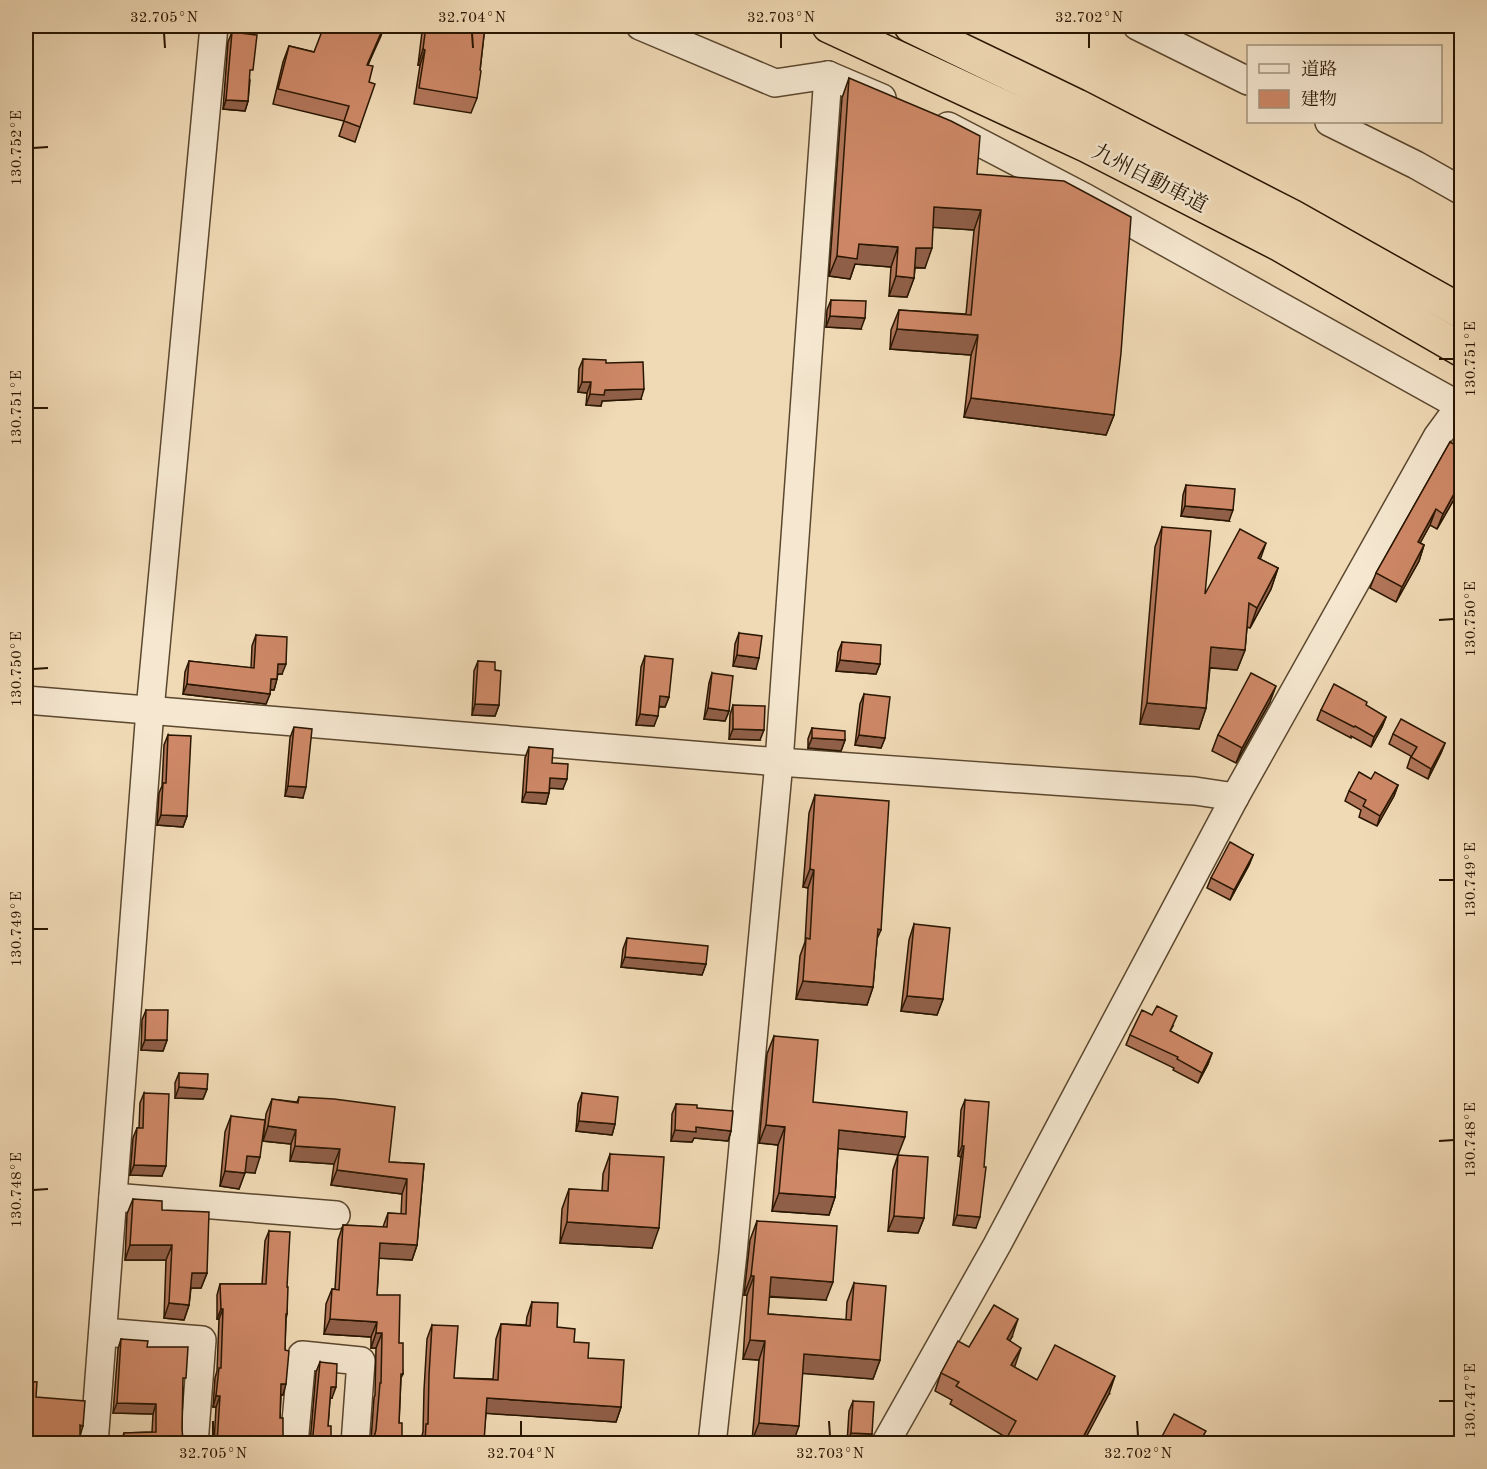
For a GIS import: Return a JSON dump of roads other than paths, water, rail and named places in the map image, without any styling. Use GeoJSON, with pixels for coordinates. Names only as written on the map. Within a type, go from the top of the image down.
{"type":"FeatureCollection","features":[{"type":"Feature","properties":{"kind":"highway","name":"九州自動車道"},"geometry":{"type":"LineString","coordinates":[[829,26],[1088,146],[1279,244],[1461,350]]}},
{"type":"Feature","properties":{"kind":"highway","name":"九州自動車道"},"geometry":{"type":"LineString","coordinates":[[911,26],[1077,106],[1291,216],[1461,312]]}},
{"type":"Feature","properties":{"kind":"street"},"geometry":{"type":"LineString","coordinates":[[94,1443],[150,710],[214,26]]}},
{"type":"Feature","properties":{"kind":"street"},"geometry":{"type":"LineString","coordinates":[[640,26],[775,83],[828,75],[899,105]]}},
{"type":"Feature","properties":{"kind":"street"},"geometry":{"type":"LineString","coordinates":[[1137,26],[1247,81]]}},
{"type":"Feature","properties":{"kind":"street"},"geometry":{"type":"LineString","coordinates":[[712,1443],[733,1253],[779,762],[828,75]]}},
{"type":"Feature","properties":{"kind":"street"},"geometry":{"type":"LineString","coordinates":[[885,1443],[997,1245],[1235,797],[1437,437],[1461,404],[1086,198],[930,118]]}},
{"type":"Feature","properties":{"kind":"street"},"geometry":{"type":"LineString","coordinates":[[1331,123],[1416,165],[1461,191]]}},
{"type":"Feature","properties":{"kind":"street"},"geometry":{"type":"LineString","coordinates":[[1437,437],[1461,448]]}},
{"type":"Feature","properties":{"kind":"street"},"geometry":{"type":"LineString","coordinates":[[26,700],[779,762],[1195,791],[1235,797]]}},
{"type":"Feature","properties":{"kind":"street"},"geometry":{"type":"LineString","coordinates":[[113,1197],[336,1215]]}},
{"type":"Feature","properties":{"kind":"street"},"geometry":{"type":"LineString","coordinates":[[103,1332],[202,1340],[194,1443]]}},
{"type":"Feature","properties":{"kind":"street"},"geometry":{"type":"LineString","coordinates":[[294,1443],[302,1355],[361,1361],[355,1443]]}}]}
